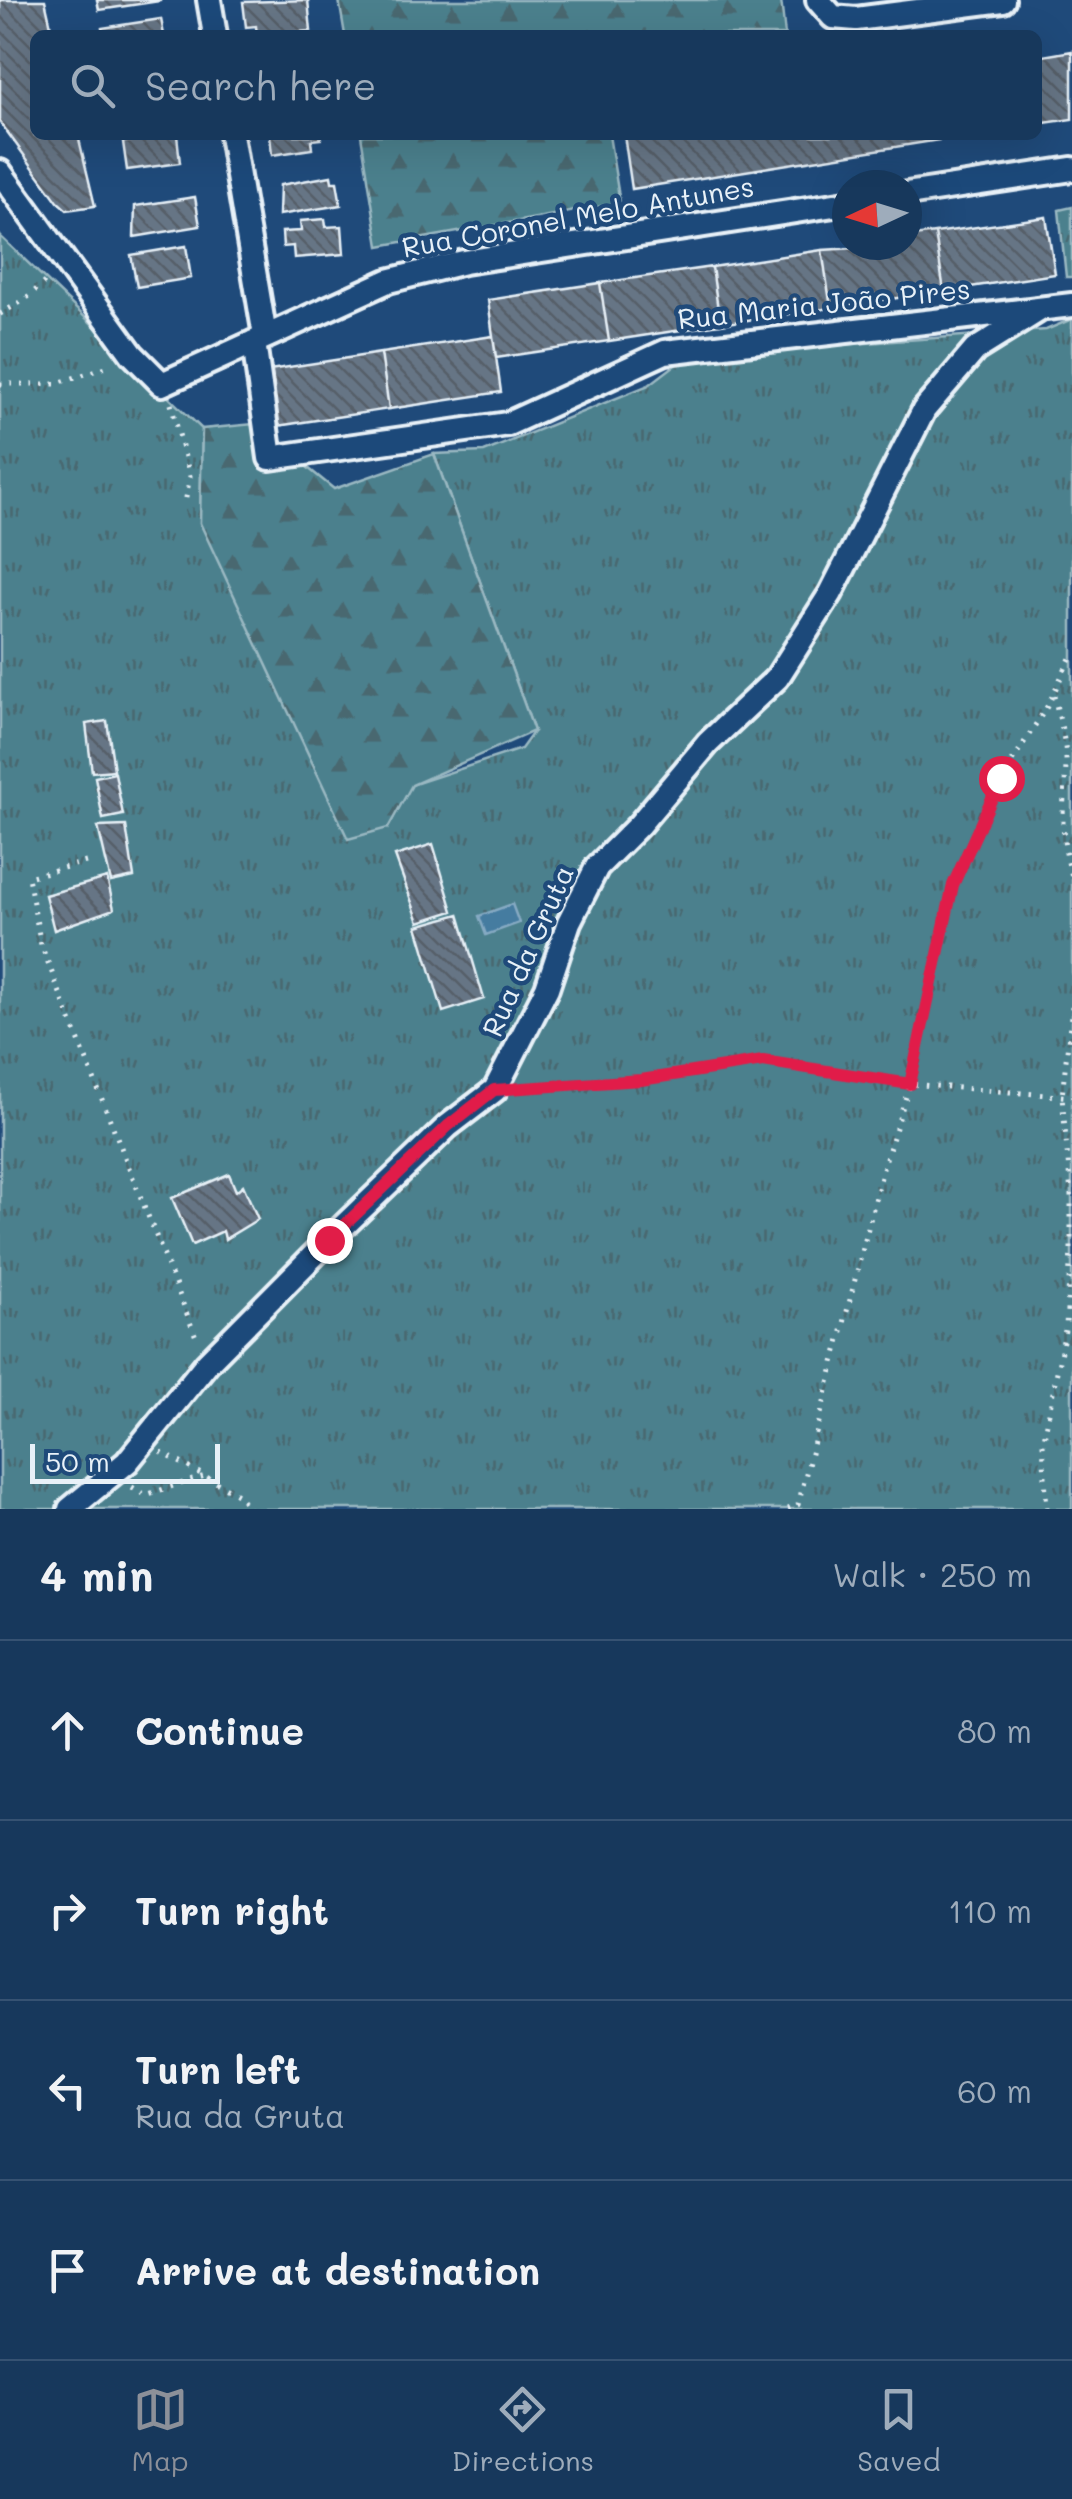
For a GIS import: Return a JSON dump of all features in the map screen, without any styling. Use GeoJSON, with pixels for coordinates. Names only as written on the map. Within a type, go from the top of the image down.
{"type":"FeatureCollection","features":[{"type":"Feature","properties":{"kind":"street"},"geometry":{"type":"LineString","coordinates":[[209,0],[213,30]]}},
{"type":"Feature","properties":{"kind":"street"},"geometry":{"type":"LineString","coordinates":[[818,0],[833,17],[856,19],[1003,0]]}},
{"type":"Feature","properties":{"kind":"street"},"geometry":{"type":"LineString","coordinates":[[232,140],[260,339]]}},
{"type":"Feature","properties":{"kind":"street"},"geometry":{"type":"LineString","coordinates":[[922,192],[1072,169]]}},
{"type":"Feature","properties":{"kind":"street"},"geometry":{"type":"LineString","coordinates":[[0,172],[132,354],[162,384]]}},
{"type":"Feature","properties":{"kind":"street","name":"Rua Coronel Melo Antunes"},"geometry":{"type":"LineString","coordinates":[[162,384],[388,281],[464,262],[832,205]]}},
{"type":"Feature","properties":{"kind":"street","name":"Rua da Gruta"},"geometry":{"type":"LineString","coordinates":[[70,1509],[144,1443],[207,1364],[448,1126],[494,1090],[547,988],[569,922],[596,867],[640,825],[708,743],[777,678],[830,593],[924,410],[975,350],[1040,310],[1072,305]]}},
{"type":"Feature","properties":{"kind":"street","name":"Rua Maria João Pires"},"geometry":{"type":"LineString","coordinates":[[260,339],[270,458],[508,424],[665,352],[1040,310]]}},
{"type":"Feature","properties":{"kind":"path"},"geometry":{"type":"LineString","coordinates":[[0,314],[26,300],[64,264]]}},
{"type":"Feature","properties":{"kind":"path"},"geometry":{"type":"LineString","coordinates":[[0,384],[79,379],[132,354]]}},
{"type":"Feature","properties":{"kind":"path"},"geometry":{"type":"LineString","coordinates":[[162,384],[185,446],[190,476],[185,503]]}},
{"type":"Feature","properties":{"kind":"path"},"geometry":{"type":"LineString","coordinates":[[793,1508],[884,1165],[910,1084],[953,885],[1001,778],[1054,693],[1072,654]]}},
{"type":"Feature","properties":{"kind":"path"},"geometry":{"type":"LineString","coordinates":[[1054,693],[1066,764],[1060,807],[1062,838],[1072,876]]}},
{"type":"Feature","properties":{"kind":"path"},"geometry":{"type":"LineString","coordinates":[[86,862],[28,877],[41,945],[207,1364]]}},
{"type":"Feature","properties":{"kind":"path"},"geometry":{"type":"LineString","coordinates":[[1046,1509],[1044,1444],[1066,1325],[1071,1251],[1072,1194],[1062,1096],[1072,1006]]}},
{"type":"Feature","properties":{"kind":"path"},"geometry":{"type":"LineString","coordinates":[[494,1090],[641,1080],[763,1061],[910,1084],[1072,1097]]}},
{"type":"Feature","properties":{"kind":"path"},"geometry":{"type":"LineString","coordinates":[[144,1443],[240,1495],[249,1509]]}},
{"type":"Feature","properties":{"kind":"path"},"geometry":{"type":"LineString","coordinates":[[113,1474],[145,1496],[205,1476]]}},
{"type":"Feature","properties":{"kind":"green space"},"geometry":{"type":"Polygon","coordinates":[[[339,0],[781,0],[784,30],[344,30],[339,0]]]}},
{"type":"Feature","properties":{"kind":"green space"},"geometry":{"type":"Polygon","coordinates":[[[362,140],[610,140],[620,203],[379,246],[362,140]]]}},
{"type":"Feature","properties":{"kind":"green space"},"geometry":{"type":"Polygon","coordinates":[[[1072,207],[1072,277],[1066,277],[1059,210],[1072,207]]]}},
{"type":"Feature","properties":{"kind":"green space"},"geometry":{"type":"Polygon","coordinates":[[[0,236],[202,429],[200,523],[388,828],[411,785],[521,749],[534,731],[434,454],[484,452],[649,385],[687,356],[1046,330],[1072,319],[1072,1509],[0,1509],[0,236]]]}},
{"type":"Feature","properties":{"kind":"green space"},"geometry":{"type":"Polygon","coordinates":[[[254,424],[334,489],[434,454],[534,731],[412,785],[388,828],[348,839],[200,523],[202,429],[254,424]]]}},
{"type":"Feature","properties":{"kind":"water"},"geometry":{"type":"Polygon","coordinates":[[[512,904],[519,923],[486,935],[479,916],[512,904]]]}},
{"type":"Feature","properties":{"kind":"building"},"geometry":{"type":"Polygon","coordinates":[[[0,0],[45,0],[52,30],[30,30],[30,140],[79,140],[95,206],[67,210],[0,122],[0,0]]]}},
{"type":"Feature","properties":{"kind":"building"},"geometry":{"type":"Polygon","coordinates":[[[97,0],[160,0],[160,1],[99,10],[97,0]]]}},
{"type":"Feature","properties":{"kind":"building"},"geometry":{"type":"Polygon","coordinates":[[[308,0],[311,30],[246,27],[243,2],[308,0]]]}},
{"type":"Feature","properties":{"kind":"building"},"geometry":{"type":"Polygon","coordinates":[[[161,19],[163,30],[102,30],[161,19]]]}},
{"type":"Feature","properties":{"kind":"building"},"geometry":{"type":"Polygon","coordinates":[[[1072,51],[1072,119],[1042,123],[1042,56],[1072,51]]]}},
{"type":"Feature","properties":{"kind":"building"},"geometry":{"type":"Polygon","coordinates":[[[178,140],[180,163],[127,170],[123,142],[178,140]]]}},
{"type":"Feature","properties":{"kind":"building"},"geometry":{"type":"Polygon","coordinates":[[[270,140],[311,140],[312,149],[272,155],[270,140]]]}},
{"type":"Feature","properties":{"kind":"building"},"geometry":{"type":"Polygon","coordinates":[[[625,140],[939,140],[632,189],[625,140]]]}},
{"type":"Feature","properties":{"kind":"building"},"geometry":{"type":"Polygon","coordinates":[[[331,176],[332,182],[337,182],[341,205],[279,215],[280,185],[331,176]]]}},
{"type":"Feature","properties":{"kind":"building"},"geometry":{"type":"Polygon","coordinates":[[[195,197],[200,226],[134,237],[135,206],[195,197]]]}},
{"type":"Feature","properties":{"kind":"building"},"geometry":{"type":"Polygon","coordinates":[[[1046,217],[1055,274],[944,291],[935,233],[1046,217]]]}},
{"type":"Feature","properties":{"kind":"building"},"geometry":{"type":"Polygon","coordinates":[[[325,219],[326,227],[342,226],[344,254],[294,258],[293,246],[283,247],[282,232],[301,231],[300,221],[325,219]]]}},
{"type":"Feature","properties":{"kind":"building"},"geometry":{"type":"Polygon","coordinates":[[[935,233],[944,291],[831,308],[822,250],[832,249],[832,260],[922,260],[922,235],[935,233]]]}},
{"type":"Feature","properties":{"kind":"building"},"geometry":{"type":"Polygon","coordinates":[[[186,246],[191,278],[137,287],[131,255],[186,246]]]}},
{"type":"Feature","properties":{"kind":"building"},"geometry":{"type":"Polygon","coordinates":[[[822,250],[831,308],[720,324],[712,267],[822,250]]]}},
{"type":"Feature","properties":{"kind":"building"},"geometry":{"type":"Polygon","coordinates":[[[712,267],[720,324],[609,341],[600,283],[712,267]]]}},
{"type":"Feature","properties":{"kind":"building"},"geometry":{"type":"Polygon","coordinates":[[[600,283],[609,341],[496,358],[488,300],[600,283]]]}},
{"type":"Feature","properties":{"kind":"building"},"geometry":{"type":"Polygon","coordinates":[[[493,336],[501,392],[389,409],[381,353],[493,336]]]}},
{"type":"Feature","properties":{"kind":"building"},"geometry":{"type":"Polygon","coordinates":[[[381,353],[389,409],[277,426],[269,370],[381,353]]]}},
{"type":"Feature","properties":{"kind":"building"},"geometry":{"type":"Polygon","coordinates":[[[107,721],[114,770],[92,772],[86,724],[107,721]]]}},
{"type":"Feature","properties":{"kind":"building"},"geometry":{"type":"Polygon","coordinates":[[[115,773],[123,815],[103,819],[95,777],[115,773]]]}},
{"type":"Feature","properties":{"kind":"building"},"geometry":{"type":"Polygon","coordinates":[[[126,826],[134,877],[111,882],[98,827],[126,826]]]}},
{"type":"Feature","properties":{"kind":"building"},"geometry":{"type":"Polygon","coordinates":[[[433,844],[453,911],[419,922],[395,856],[433,844]]]}},
{"type":"Feature","properties":{"kind":"building"},"geometry":{"type":"Polygon","coordinates":[[[107,878],[114,909],[54,930],[45,895],[107,878]]]}},
{"type":"Feature","properties":{"kind":"building"},"geometry":{"type":"Polygon","coordinates":[[[459,914],[484,999],[443,1012],[417,926],[459,914]]]}},
{"type":"Feature","properties":{"kind":"building"},"geometry":{"type":"Polygon","coordinates":[[[229,1174],[236,1191],[243,1185],[258,1219],[225,1239],[223,1231],[192,1245],[172,1198],[229,1174]]]}},
{"type":"Feature","properties":{"kind":"route"},"geometry":{"type":"LineString","coordinates":[[329,1240],[448,1126],[494,1090],[641,1080],[763,1061],[910,1084],[953,885],[1001,778]]}}]}
